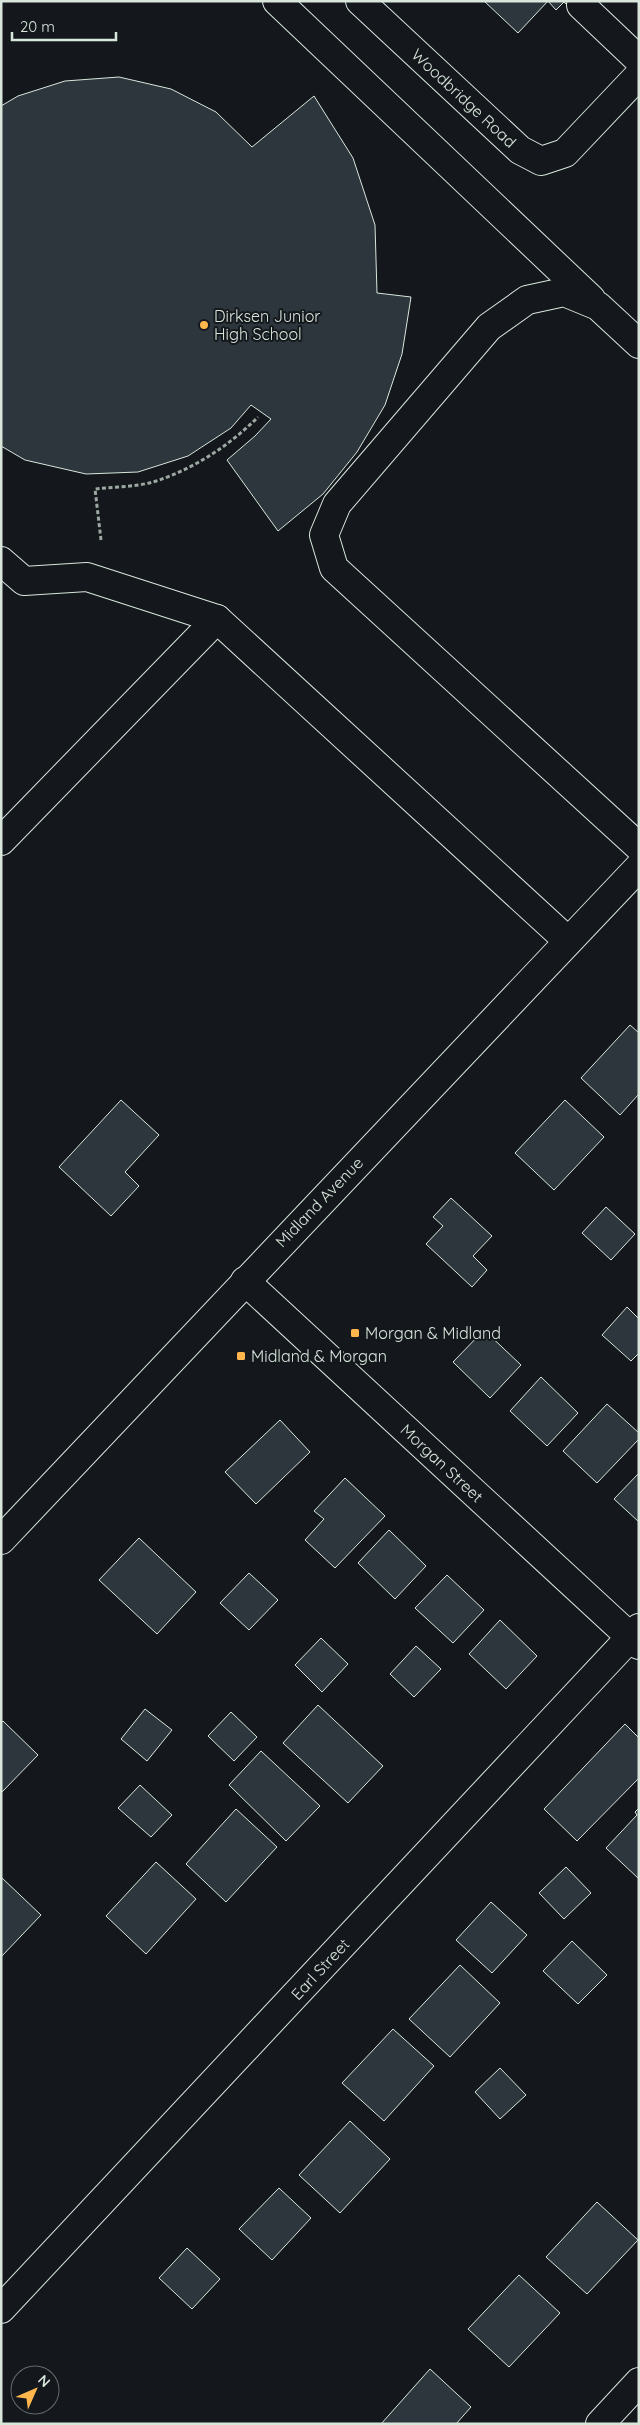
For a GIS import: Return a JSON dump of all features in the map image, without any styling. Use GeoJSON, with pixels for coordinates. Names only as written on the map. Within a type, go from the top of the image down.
{"type":"FeatureCollection","features":[{"type":"Feature","properties":{"kind":"street"},"geometry":{"type":"LineString","coordinates":[[277,1],[639,344]]}},
{"type":"Feature","properties":{"kind":"street","name":"Woodbridge Road"},"geometry":{"type":"LineString","coordinates":[[360,1],[520,150],[542,161],[564,153],[639,75]]}},
{"type":"Feature","properties":{"kind":"street"},"geometry":{"type":"LineString","coordinates":[[581,6],[639,60]]}},
{"type":"Feature","properties":{"kind":"street"},"geometry":{"type":"LineString","coordinates":[[598,306],[564,292],[526,300],[489,327],[337,504],[324,535],[334,568],[639,847]]}},
{"type":"Feature","properties":{"kind":"street"},"geometry":{"type":"LineString","coordinates":[[1,561],[24,581],[87,577],[217,619],[568,941]]}},
{"type":"Feature","properties":{"kind":"street"},"geometry":{"type":"LineString","coordinates":[[1,841],[217,619]]}},
{"type":"Feature","properties":{"kind":"street","name":"Midland Avenue"},"geometry":{"type":"LineString","coordinates":[[1,1540],[639,867]]}},
{"type":"Feature","properties":{"kind":"street","name":"Morgan Street"},"geometry":{"type":"LineString","coordinates":[[245,1281],[636,1637]]}},
{"type":"Feature","properties":{"kind":"street","name":"Earl Street"},"geometry":{"type":"LineString","coordinates":[[1,2309],[636,1637]]}},
{"type":"Feature","properties":{"kind":"street"},"geometry":{"type":"LineString","coordinates":[[600,2424],[639,2382]]}},
{"type":"Feature","properties":{"kind":"path"},"geometry":{"type":"LineString","coordinates":[[101,540],[95,489],[151,482],[178,472],[210,456],[241,434],[258,417]]}},
{"type":"Feature","properties":{"kind":"building"},"geometry":{"type":"Polygon","coordinates":[[[484,1],[548,1],[518,33],[484,1]]]}},
{"type":"Feature","properties":{"kind":"building"},"geometry":{"type":"Polygon","coordinates":[[[548,1],[569,1],[566,4],[564,2],[556,10],[548,1]]]}},
{"type":"Feature","properties":{"kind":"building","name":"Dirksen Junior High School"},"geometry":{"type":"Polygon","coordinates":[[[119,77],[171,89],[216,112],[252,147],[314,96],[353,158],[375,225],[377,293],[411,297],[402,354],[385,405],[357,452],[323,494],[278,531],[227,460],[255,436],[271,419],[251,405],[231,428],[188,456],[138,472],[86,474],[25,460],[1,446],[1,106],[18,96],[65,81],[119,77]]]}},
{"type":"Feature","properties":{"kind":"building"},"geometry":{"type":"Polygon","coordinates":[[[630,1025],[639,1033],[639,1094],[620,1115],[581,1078],[630,1025]]]}},
{"type":"Feature","properties":{"kind":"building"},"geometry":{"type":"Polygon","coordinates":[[[121,1100],[159,1135],[125,1172],[139,1186],[111,1216],[59,1167],[121,1100]]]}},
{"type":"Feature","properties":{"kind":"building"},"geometry":{"type":"Polygon","coordinates":[[[565,1100],[604,1137],[554,1190],[515,1153],[565,1100]]]}},
{"type":"Feature","properties":{"kind":"building"},"geometry":{"type":"Polygon","coordinates":[[[451,1198],[492,1236],[473,1256],[487,1270],[472,1287],[426,1244],[443,1226],[433,1217],[451,1198]]]}},
{"type":"Feature","properties":{"kind":"building"},"geometry":{"type":"Polygon","coordinates":[[[606,1207],[635,1234],[611,1260],[582,1233],[606,1207]]]}},
{"type":"Feature","properties":{"kind":"building"},"geometry":{"type":"Polygon","coordinates":[[[627,1307],[639,1319],[639,1353],[631,1361],[602,1335],[627,1307]]]}},
{"type":"Feature","properties":{"kind":"building"},"geometry":{"type":"Polygon","coordinates":[[[484,1330],[521,1365],[490,1398],[453,1362],[484,1330]]]}},
{"type":"Feature","properties":{"kind":"building"},"geometry":{"type":"Polygon","coordinates":[[[541,1377],[578,1413],[547,1446],[510,1411],[541,1377]]]}},
{"type":"Feature","properties":{"kind":"building"},"geometry":{"type":"Polygon","coordinates":[[[607,1404],[639,1433],[639,1439],[597,1483],[563,1451],[607,1404]]]}},
{"type":"Feature","properties":{"kind":"building"},"geometry":{"type":"Polygon","coordinates":[[[280,1420],[310,1452],[256,1504],[225,1472],[280,1420]]]}},
{"type":"Feature","properties":{"kind":"building"},"geometry":{"type":"Polygon","coordinates":[[[639,1473],[639,1522],[614,1499],[639,1473]]]}},
{"type":"Feature","properties":{"kind":"building"},"geometry":{"type":"Polygon","coordinates":[[[345,1478],[385,1516],[335,1568],[305,1540],[324,1519],[314,1511],[345,1478]]]}},
{"type":"Feature","properties":{"kind":"building"},"geometry":{"type":"Polygon","coordinates":[[[389,1530],[426,1566],[395,1599],[358,1563],[389,1530]]]}},
{"type":"Feature","properties":{"kind":"building"},"geometry":{"type":"Polygon","coordinates":[[[139,1538],[196,1592],[157,1634],[99,1580],[139,1538]]]}},
{"type":"Feature","properties":{"kind":"building"},"geometry":{"type":"Polygon","coordinates":[[[249,1573],[278,1600],[249,1630],[220,1603],[249,1573]]]}},
{"type":"Feature","properties":{"kind":"building"},"geometry":{"type":"Polygon","coordinates":[[[447,1575],[484,1610],[453,1643],[415,1608],[447,1575]]]}},
{"type":"Feature","properties":{"kind":"building"},"geometry":{"type":"Polygon","coordinates":[[[500,1620],[537,1656],[506,1689],[469,1654],[500,1620]]]}},
{"type":"Feature","properties":{"kind":"building"},"geometry":{"type":"Polygon","coordinates":[[[321,1638],[348,1664],[322,1692],[295,1665],[321,1638]]]}},
{"type":"Feature","properties":{"kind":"building"},"geometry":{"type":"Polygon","coordinates":[[[416,1646],[441,1669],[414,1697],[390,1674],[416,1646]]]}},
{"type":"Feature","properties":{"kind":"building"},"geometry":{"type":"Polygon","coordinates":[[[318,1705],[383,1766],[348,1803],[283,1743],[318,1705]]]}},
{"type":"Feature","properties":{"kind":"building"},"geometry":{"type":"Polygon","coordinates":[[[145,1709],[172,1730],[147,1761],[121,1739],[145,1709]]]}},
{"type":"Feature","properties":{"kind":"building"},"geometry":{"type":"Polygon","coordinates":[[[231,1712],[257,1737],[234,1761],[208,1736],[231,1712]]]}},
{"type":"Feature","properties":{"kind":"building"},"geometry":{"type":"Polygon","coordinates":[[[3,1721],[38,1755],[1,1793],[1,1723],[3,1721]]]}},
{"type":"Feature","properties":{"kind":"building"},"geometry":{"type":"Polygon","coordinates":[[[625,1724],[639,1738],[639,1778],[577,1841],[544,1809],[625,1724]]]}},
{"type":"Feature","properties":{"kind":"building"},"geometry":{"type":"Polygon","coordinates":[[[261,1751],[320,1806],[286,1841],[229,1785],[261,1751]]]}},
{"type":"Feature","properties":{"kind":"building"},"geometry":{"type":"Polygon","coordinates":[[[140,1785],[172,1815],[151,1837],[118,1808],[140,1785]]]}},
{"type":"Feature","properties":{"kind":"building"},"geometry":{"type":"Polygon","coordinates":[[[639,1808],[639,1879],[606,1848],[637,1815],[635,1812],[639,1808]]]}},
{"type":"Feature","properties":{"kind":"building"},"geometry":{"type":"Polygon","coordinates":[[[236,1809],[277,1847],[226,1902],[186,1864],[236,1809]]]}},
{"type":"Feature","properties":{"kind":"building"},"geometry":{"type":"Polygon","coordinates":[[[156,1862],[196,1899],[146,1954],[106,1916],[156,1862]]]}},
{"type":"Feature","properties":{"kind":"building"},"geometry":{"type":"Polygon","coordinates":[[[566,1867],[591,1893],[564,1919],[539,1893],[566,1867]]]}},
{"type":"Feature","properties":{"kind":"building"},"geometry":{"type":"Polygon","coordinates":[[[1,1877],[41,1915],[1,1957],[1,1877]]]}},
{"type":"Feature","properties":{"kind":"building"},"geometry":{"type":"Polygon","coordinates":[[[491,1902],[527,1935],[492,1973],[456,1940],[491,1902]]]}},
{"type":"Feature","properties":{"kind":"building"},"geometry":{"type":"Polygon","coordinates":[[[572,1941],[607,1975],[578,2004],[543,1971],[572,1941]]]}},
{"type":"Feature","properties":{"kind":"building"},"geometry":{"type":"Polygon","coordinates":[[[460,1965],[500,2003],[450,2057],[409,2019],[460,1965]]]}},
{"type":"Feature","properties":{"kind":"building"},"geometry":{"type":"Polygon","coordinates":[[[393,2029],[434,2066],[384,2121],[342,2083],[393,2029]]]}},
{"type":"Feature","properties":{"kind":"building"},"geometry":{"type":"Polygon","coordinates":[[[500,2068],[526,2095],[500,2119],[475,2092],[500,2068]]]}},
{"type":"Feature","properties":{"kind":"building"},"geometry":{"type":"Polygon","coordinates":[[[350,2121],[390,2159],[340,2213],[299,2175],[350,2121]]]}},
{"type":"Feature","properties":{"kind":"building"},"geometry":{"type":"Polygon","coordinates":[[[279,2188],[311,2218],[272,2260],[239,2229],[279,2188]]]}},
{"type":"Feature","properties":{"kind":"building"},"geometry":{"type":"Polygon","coordinates":[[[597,2202],[638,2240],[587,2294],[546,2257],[597,2202]]]}},
{"type":"Feature","properties":{"kind":"building"},"geometry":{"type":"Polygon","coordinates":[[[187,2248],[220,2279],[192,2309],[159,2278],[187,2248]]]}},
{"type":"Feature","properties":{"kind":"building"},"geometry":{"type":"Polygon","coordinates":[[[519,2275],[560,2313],[509,2367],[468,2329],[519,2275]]]}},
{"type":"Feature","properties":{"kind":"building"},"geometry":{"type":"Polygon","coordinates":[[[430,2369],[471,2407],[456,2424],[381,2424],[430,2369]]]}},
{"type":"Feature","properties":{"kind":"place","name":"Dirksen Junior High School"},"geometry":{"type":"Point","coordinates":[204,325]}},
{"type":"Feature","properties":{"kind":"place","name":"Morgan & Midland"},"geometry":{"type":"Point","coordinates":[355,1333]}},
{"type":"Feature","properties":{"kind":"place","name":"Midland & Morgan"},"geometry":{"type":"Point","coordinates":[241,1356]}}]}
